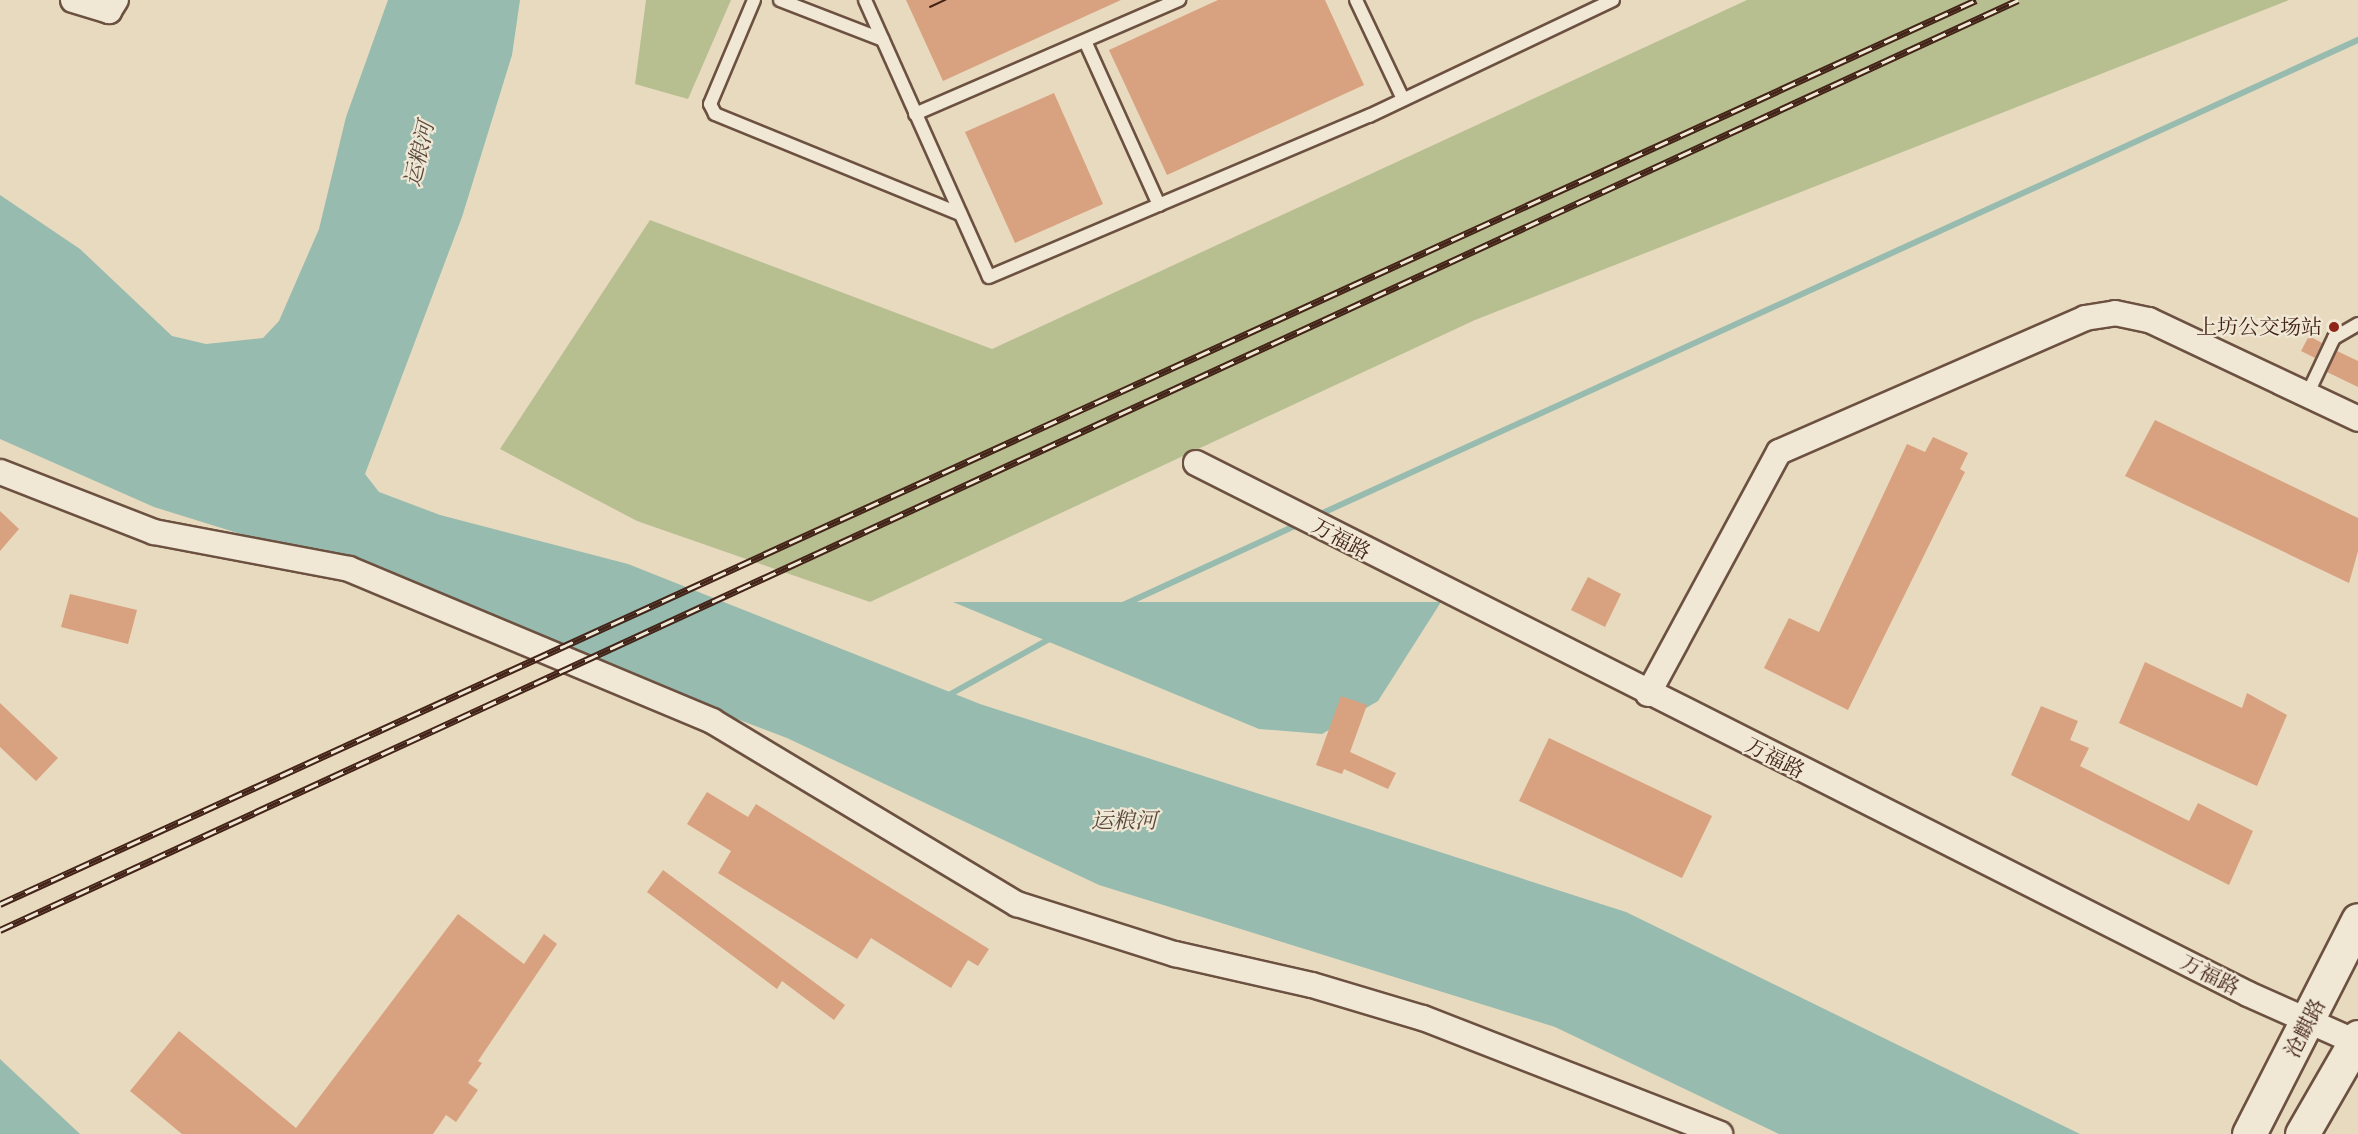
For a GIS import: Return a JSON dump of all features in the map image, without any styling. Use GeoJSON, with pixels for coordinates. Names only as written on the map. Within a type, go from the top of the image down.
{"type":"FeatureCollection","features":[{"type":"Feature","properties":{"kind":"main road","name":"沧麒路"},"geometry":{"type":"LineString","coordinates":[[2249,1134],[2310,1021],[2358,920]]}},
{"type":"Feature","properties":{"kind":"main road"},"geometry":{"type":"LineString","coordinates":[[2302,1134],[2357,1041]]}},
{"type":"Feature","properties":{"kind":"street"},"geometry":{"type":"LineString","coordinates":[[73,0],[109,11],[117,0]]}},
{"type":"Feature","properties":{"kind":"street"},"geometry":{"type":"LineString","coordinates":[[1648,694],[1779,452],[2085,318],[2115,313],[2149,320],[2358,420]]}},
{"type":"Feature","properties":{"kind":"street","name":"万福路"},"geometry":{"type":"LineString","coordinates":[[1196,463],[1348,543],[1648,694],[2310,1021],[2357,1041]]}},
{"type":"Feature","properties":{"kind":"street"},"geometry":{"type":"LineString","coordinates":[[0,472],[154,532],[350,569],[712,721],[1017,904],[1175,954],[1312,985],[1423,1018],[1720,1134]]}},
{"type":"Feature","properties":{"kind":"lane"},"geometry":{"type":"LineString","coordinates":[[754,0],[710,104],[715,114],[960,213]]}},
{"type":"Feature","properties":{"kind":"lane"},"geometry":{"type":"LineString","coordinates":[[780,0],[883,40]]}},
{"type":"Feature","properties":{"kind":"lane"},"geometry":{"type":"LineString","coordinates":[[865,0],[989,277],[1403,99],[1613,0]]}},
{"type":"Feature","properties":{"kind":"lane"},"geometry":{"type":"LineString","coordinates":[[915,114],[1179,0]]}},
{"type":"Feature","properties":{"kind":"lane"},"geometry":{"type":"LineString","coordinates":[[1356,0],[1403,99]]}},
{"type":"Feature","properties":{"kind":"lane"},"geometry":{"type":"LineString","coordinates":[[1085,40],[1159,205]]}},
{"type":"Feature","properties":{"kind":"lane"},"geometry":{"type":"LineString","coordinates":[[2307,395],[2334,338],[2358,324]]}},
{"type":"Feature","properties":{"kind":"green space"},"geometry":{"type":"Polygon","coordinates":[[[646,0],[731,0],[688,99],[635,84],[646,0]]]}},
{"type":"Feature","properties":{"kind":"green space"},"geometry":{"type":"Polygon","coordinates":[[[1747,0],[2289,0],[1475,320],[870,602],[637,521],[500,449],[650,220],[992,349],[1747,0]]]}},
{"type":"Feature","properties":{"kind":"water","name":"运粮河"},"geometry":{"type":"Polygon","coordinates":[[[388,0],[520,0],[512,55],[462,217],[365,474],[379,492],[440,515],[628,564],[980,704],[1626,912],[2080,1134],[1779,1134],[1555,1027],[1099,885],[787,738],[292,550],[154,507],[0,439],[0,195],[80,249],[172,336],[206,344],[263,338],[279,321],[319,229],[346,117],[388,0]]]}},
{"type":"Feature","properties":{"kind":"water"},"geometry":{"type":"Polygon","coordinates":[[[953,602],[1441,602],[1378,701],[1322,734],[1259,729],[953,602]]]}},
{"type":"Feature","properties":{"kind":"water"},"geometry":{"type":"Polygon","coordinates":[[[0,1059],[80,1134],[0,1134],[0,1059]]]}},
{"type":"Feature","properties":{"kind":"building"},"geometry":{"type":"Polygon","coordinates":[[[906,0],[1121,0],[943,81],[906,0]]]}},
{"type":"Feature","properties":{"kind":"building"},"geometry":{"type":"Polygon","coordinates":[[[1218,0],[1325,0],[1364,85],[1167,175],[1109,50],[1218,0]]]}},
{"type":"Feature","properties":{"kind":"building"},"geometry":{"type":"Polygon","coordinates":[[[1054,93],[1103,204],[1015,243],[965,132],[1054,93]]]}},
{"type":"Feature","properties":{"kind":"building"},"geometry":{"type":"Polygon","coordinates":[[[2309,336],[2322,343],[2315,358],[2301,351],[2309,336]]]}},
{"type":"Feature","properties":{"kind":"building"},"geometry":{"type":"Polygon","coordinates":[[[2337,351],[2358,361],[2358,387],[2327,372],[2337,351]]]}},
{"type":"Feature","properties":{"kind":"building"},"geometry":{"type":"Polygon","coordinates":[[[2155,420],[2358,518],[2358,551],[2349,583],[2125,476],[2155,420]]]}},
{"type":"Feature","properties":{"kind":"building"},"geometry":{"type":"Polygon","coordinates":[[[1933,437],[1968,453],[1960,469],[1965,472],[1848,710],[1764,668],[1789,618],[1819,632],[1907,444],[1925,452],[1933,437]]]}},
{"type":"Feature","properties":{"kind":"building"},"geometry":{"type":"Polygon","coordinates":[[[0,511],[19,529],[0,551],[0,511]]]}},
{"type":"Feature","properties":{"kind":"building"},"geometry":{"type":"Polygon","coordinates":[[[1588,577],[1621,594],[1605,627],[1571,610],[1588,577]]]}},
{"type":"Feature","properties":{"kind":"building"},"geometry":{"type":"Polygon","coordinates":[[[70,594],[137,610],[128,644],[61,627],[70,594]]]}},
{"type":"Feature","properties":{"kind":"building"},"geometry":{"type":"Polygon","coordinates":[[[2145,662],[2242,708],[2247,693],[2287,715],[2257,786],[2119,723],[2145,662]]]}},
{"type":"Feature","properties":{"kind":"building"},"geometry":{"type":"Polygon","coordinates":[[[1341,696],[1367,705],[1350,752],[1396,773],[1388,789],[1344,769],[1342,774],[1316,765],[1341,696]]]}},
{"type":"Feature","properties":{"kind":"building"},"geometry":{"type":"Polygon","coordinates":[[[0,703],[58,758],[36,781],[0,747],[0,703]]]}},
{"type":"Feature","properties":{"kind":"building"},"geometry":{"type":"Polygon","coordinates":[[[2041,706],[2078,721],[2070,740],[2089,748],[2080,766],[2189,821],[2198,803],[2253,831],[2229,885],[2011,775],[2041,706]]]}},
{"type":"Feature","properties":{"kind":"building"},"geometry":{"type":"Polygon","coordinates":[[[1549,738],[1712,816],[1682,878],[1519,801],[1549,738]]]}},
{"type":"Feature","properties":{"kind":"building"},"geometry":{"type":"Polygon","coordinates":[[[707,792],[748,817],[756,804],[989,949],[978,966],[968,960],[951,988],[871,938],[857,959],[718,873],[731,851],[687,824],[707,792]]]}},
{"type":"Feature","properties":{"kind":"building"},"geometry":{"type":"Polygon","coordinates":[[[663,870],[845,1005],[834,1020],[782,981],[777,989],[647,892],[663,870]]]}},
{"type":"Feature","properties":{"kind":"building"},"geometry":{"type":"Polygon","coordinates":[[[458,914],[524,964],[544,934],[557,944],[478,1061],[482,1063],[468,1083],[478,1090],[456,1122],[446,1115],[433,1134],[182,1134],[130,1091],[179,1031],[296,1128],[458,914]]]}},
{"type":"Feature","properties":{"kind":"waterway"},"geometry":{"type":"LineString","coordinates":[[1316,516],[2358,40]]}},
{"type":"Feature","properties":{"kind":"waterway"},"geometry":{"type":"LineString","coordinates":[[1123,605],[1301,523]]}},
{"type":"Feature","properties":{"kind":"waterway"},"geometry":{"type":"LineString","coordinates":[[947,696],[1053,637]]}},
{"type":"Feature","properties":{"kind":"tram line"},"geometry":{"type":"LineString","coordinates":[[930,7],[945,0]]}},
{"type":"Feature","properties":{"kind":"railway"},"geometry":{"type":"LineString","coordinates":[[0,904],[1976,0]]}},
{"type":"Feature","properties":{"kind":"railway"},"geometry":{"type":"LineString","coordinates":[[0,930],[2018,0]]}},
{"type":"Feature","properties":{"kind":"place","name":"上坊公交场站"},"geometry":{"type":"Point","coordinates":[2334,327]}}]}
